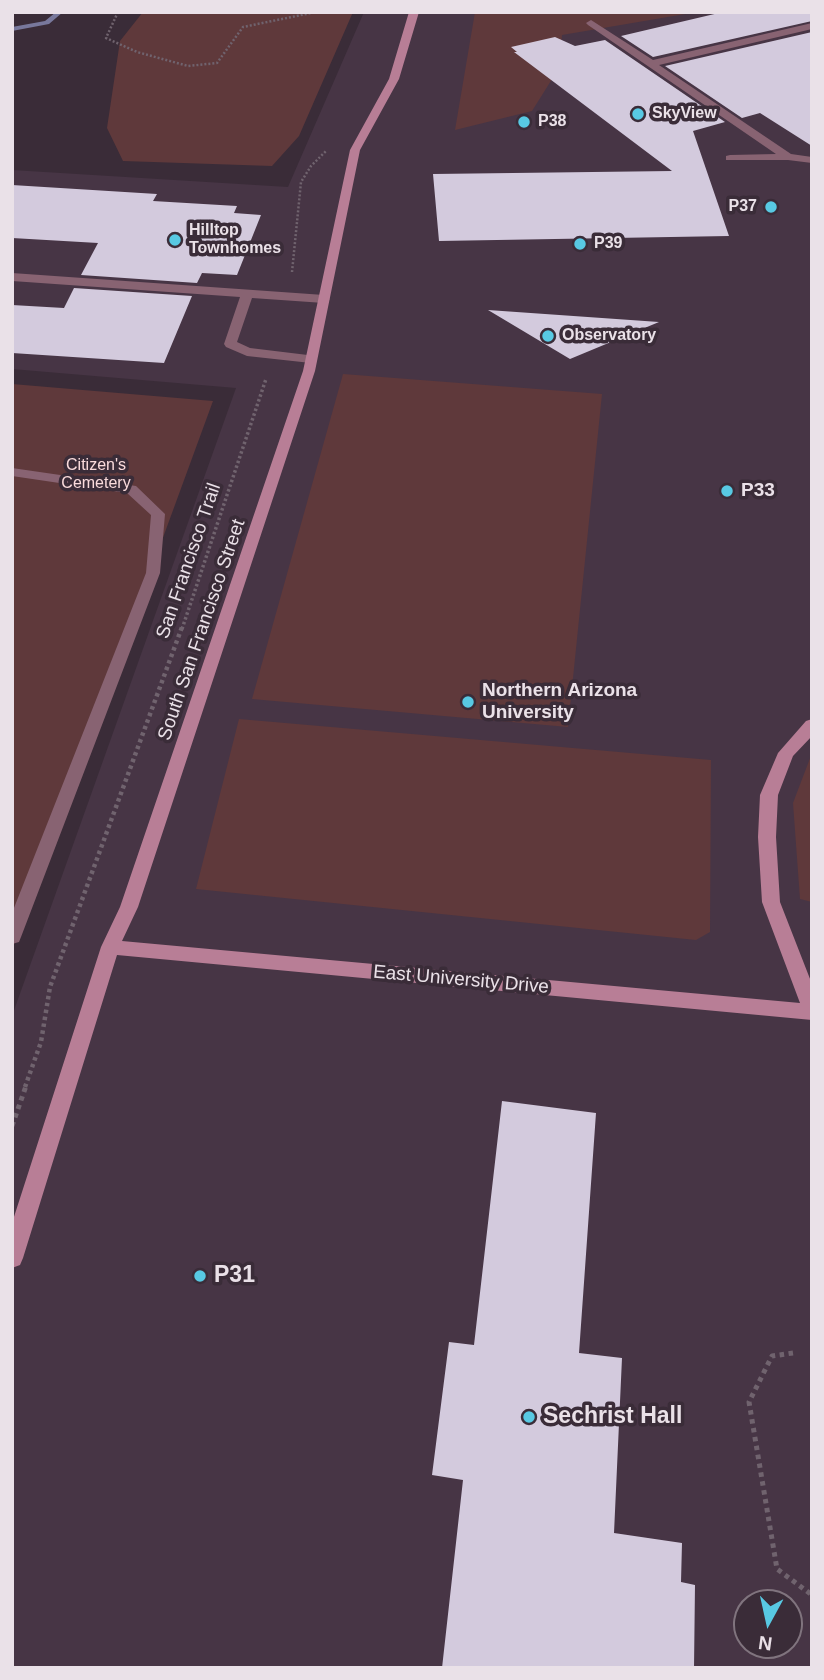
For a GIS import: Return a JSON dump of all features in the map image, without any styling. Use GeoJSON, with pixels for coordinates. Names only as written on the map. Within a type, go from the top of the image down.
{"type":"FeatureCollection","features":[{"type":"Feature","properties":{"kind":"street","name":"South San Francisco Street"},"geometry":{"type":"LineString","coordinates":[[12,1258],[110,947],[129,907],[312,359],[355,150],[394,79],[414,12]]}},
{"type":"Feature","properties":{"kind":"street"},"geometry":{"type":"LineString","coordinates":[[812,725],[786,753],[769,795],[767,837],[771,902],[812,1010]]}},
{"type":"Feature","properties":{"kind":"street","name":"East University Drive"},"geometry":{"type":"LineString","coordinates":[[110,947],[812,1010]]}},
{"type":"Feature","properties":{"kind":"lane"},"geometry":{"type":"LineString","coordinates":[[591,23],[788,157]]}},
{"type":"Feature","properties":{"kind":"lane"},"geometry":{"type":"LineString","coordinates":[[650,64],[812,26]]}},
{"type":"Feature","properties":{"kind":"lane"},"geometry":{"type":"LineString","coordinates":[[730,158],[788,157],[812,160]]}},
{"type":"Feature","properties":{"kind":"lane"},"geometry":{"type":"LineString","coordinates":[[12,277],[324,299]]}},
{"type":"Feature","properties":{"kind":"lane"},"geometry":{"type":"LineString","coordinates":[[247,293],[230,344],[247,352],[312,359]]}},
{"type":"Feature","properties":{"kind":"lane"},"geometry":{"type":"LineString","coordinates":[[12,472],[131,489],[158,514],[153,573],[12,937]]}},
{"type":"Feature","properties":{"kind":"path"},"geometry":{"type":"LineString","coordinates":[[118,12],[106,38],[137,52],[188,66],[217,63],[243,27],[316,12]]}},
{"type":"Feature","properties":{"kind":"path"},"geometry":{"type":"LineString","coordinates":[[290,296],[301,182],[331,144]]}},
{"type":"Feature","properties":{"kind":"path","name":"San Francisco Trail"},"geometry":{"type":"LineString","coordinates":[[12,1126],[41,1042],[50,987],[182,628],[274,355]]}},
{"type":"Feature","properties":{"kind":"path"},"geometry":{"type":"LineString","coordinates":[[793,1353],[772,1356],[749,1402],[777,1569],[812,1595]]}},
{"type":"Feature","properties":{"kind":"shaded area","name":"Northern Arizona University"},"geometry":{"type":"Polygon","coordinates":[[[364,12],[812,12],[812,1668],[12,1668],[12,1016],[236,388],[12,369],[12,170],[288,187],[364,12]]]}},
{"type":"Feature","properties":{"kind":"green space"},"geometry":{"type":"Polygon","coordinates":[[[143,12],[353,12],[299,136],[272,166],[123,161],[107,128],[120,41],[143,12]]]}},
{"type":"Feature","properties":{"kind":"green space"},"geometry":{"type":"Polygon","coordinates":[[[475,12],[697,12],[562,35],[559,68],[532,111],[455,130],[475,12]]]}},
{"type":"Feature","properties":{"kind":"green space"},"geometry":{"type":"Polygon","coordinates":[[[343,374],[602,394],[568,727],[252,699],[343,374]]]}},
{"type":"Feature","properties":{"kind":"green space","name":"Citizen's Cemetery"},"geometry":{"type":"Polygon","coordinates":[[[12,384],[213,401],[12,950],[12,384]]]}},
{"type":"Feature","properties":{"kind":"green space"},"geometry":{"type":"Polygon","coordinates":[[[239,719],[711,760],[710,932],[696,940],[196,889],[239,719]]]}},
{"type":"Feature","properties":{"kind":"green space"},"geometry":{"type":"Polygon","coordinates":[[[812,753],[812,902],[800,899],[793,803],[812,753]]]}},
{"type":"Feature","properties":{"kind":"building","name":"SkyView"},"geometry":{"type":"Polygon","coordinates":[[[723,12],[812,12],[812,21],[653,57],[621,36],[723,12]]]}},
{"type":"Feature","properties":{"kind":"building"},"geometry":{"type":"Polygon","coordinates":[[[812,32],[812,146],[760,113],[742,118],[665,66],[812,32]]]}},
{"type":"Feature","properties":{"kind":"building"},"geometry":{"type":"Polygon","coordinates":[[[555,37],[575,46],[605,40],[725,122],[693,131],[729,236],[439,241],[433,174],[672,171],[514,52],[517,52],[511,47],[555,37]]]}},
{"type":"Feature","properties":{"kind":"building","name":"Hilltop Townhomes"},"geometry":{"type":"Polygon","coordinates":[[[12,185],[157,194],[153,201],[237,206],[234,213],[261,215],[237,275],[202,273],[197,283],[81,275],[98,243],[12,238],[12,185]]]}},
{"type":"Feature","properties":{"kind":"building","name":"Hilltop Townhomes"},"geometry":{"type":"Polygon","coordinates":[[[74,288],[192,296],[164,363],[12,353],[12,305],[64,308],[74,288]]]}},
{"type":"Feature","properties":{"kind":"building"},"geometry":{"type":"Polygon","coordinates":[[[488,310],[659,322],[570,359],[488,310]]]}},
{"type":"Feature","properties":{"kind":"building","name":"Sechrist Hall"},"geometry":{"type":"Polygon","coordinates":[[[502,1101],[596,1113],[579,1353],[622,1358],[614,1533],[682,1543],[681,1582],[695,1585],[694,1668],[442,1668],[463,1480],[432,1475],[449,1342],[474,1345],[502,1101]]]}},
{"type":"Feature","properties":{"kind":"waterway"},"geometry":{"type":"LineString","coordinates":[[12,29],[47,23],[60,12]]}},
{"type":"Feature","properties":{"kind":"place","name":"SkyView"},"geometry":{"type":"Point","coordinates":[638,114]}},
{"type":"Feature","properties":{"kind":"place","name":"P38"},"geometry":{"type":"Point","coordinates":[524,122]}},
{"type":"Feature","properties":{"kind":"place","name":"P37"},"geometry":{"type":"Point","coordinates":[771,207]}},
{"type":"Feature","properties":{"kind":"place","name":"Hilltop Townhomes"},"geometry":{"type":"Point","coordinates":[175,240]}},
{"type":"Feature","properties":{"kind":"place","name":"P39"},"geometry":{"type":"Point","coordinates":[580,244]}},
{"type":"Feature","properties":{"kind":"place","name":"Observatory"},"geometry":{"type":"Point","coordinates":[548,336]}},
{"type":"Feature","properties":{"kind":"place","name":"P33"},"geometry":{"type":"Point","coordinates":[727,491]}},
{"type":"Feature","properties":{"kind":"place","name":"Northern Arizona University"},"geometry":{"type":"Point","coordinates":[468,702]}},
{"type":"Feature","properties":{"kind":"place","name":"P31"},"geometry":{"type":"Point","coordinates":[200,1276]}},
{"type":"Feature","properties":{"kind":"place","name":"Sechrist Hall"},"geometry":{"type":"Point","coordinates":[529,1417]}}]}
